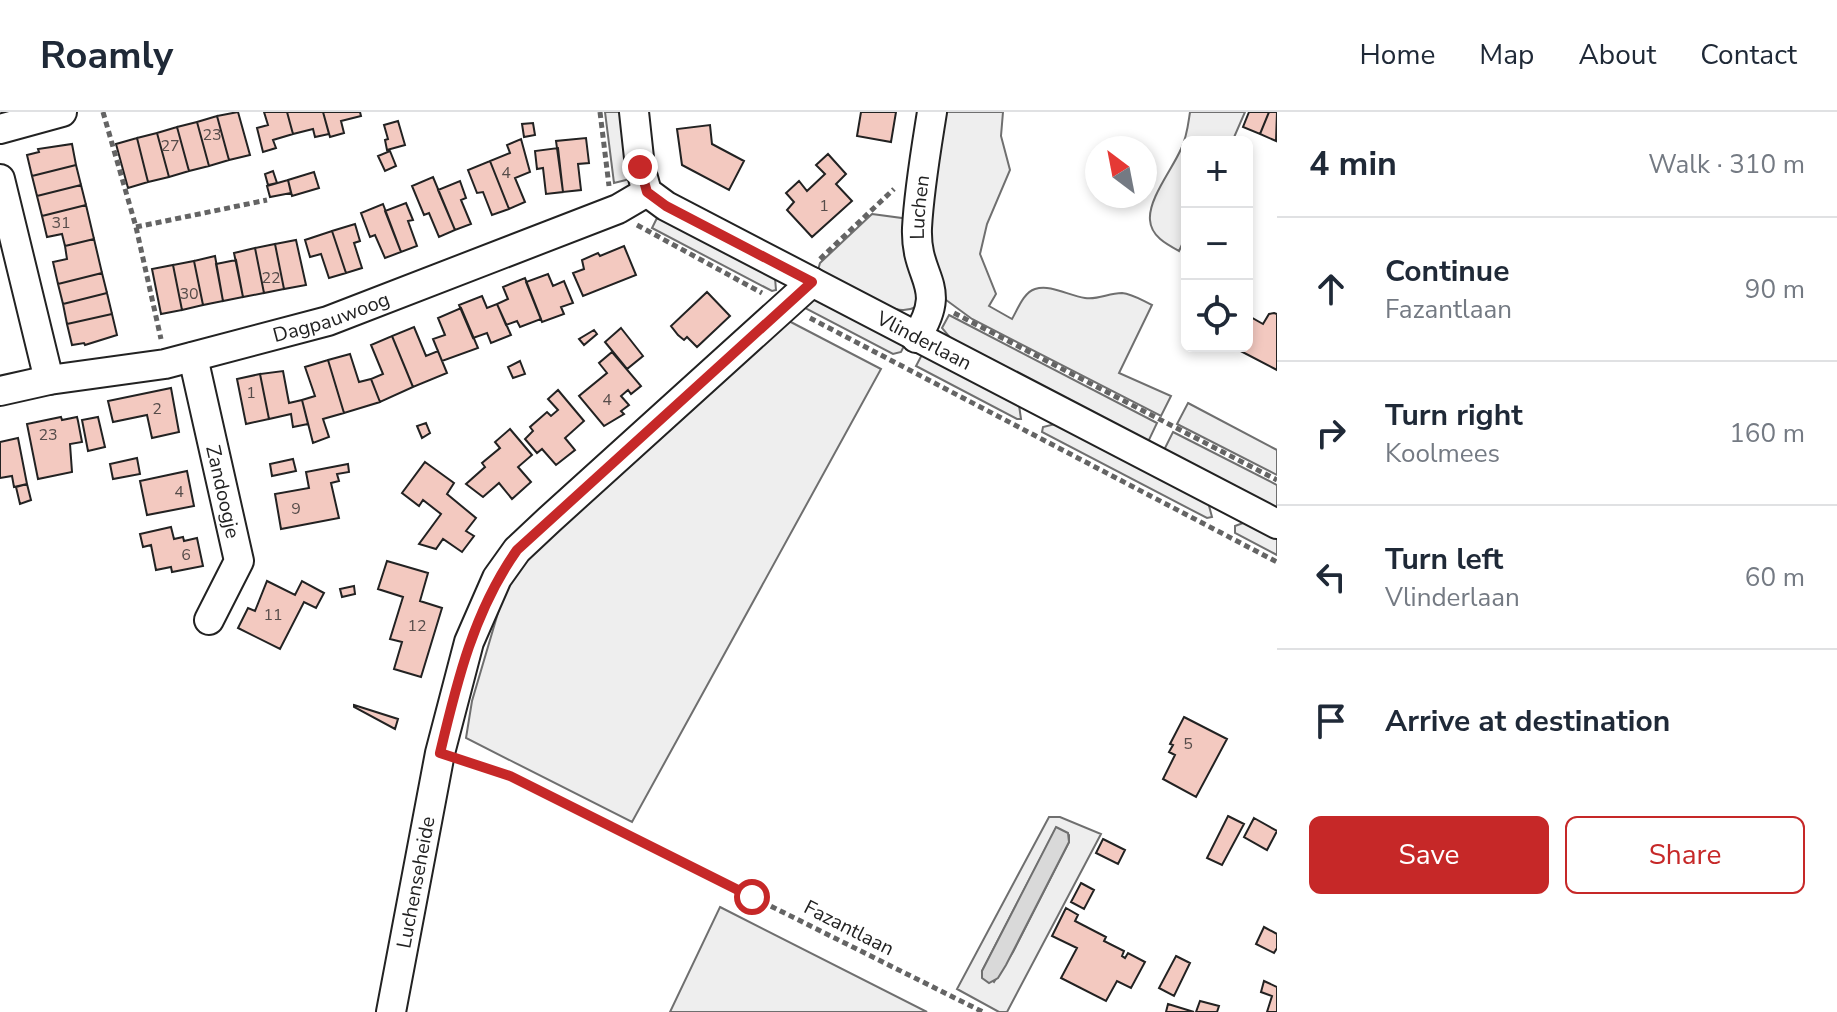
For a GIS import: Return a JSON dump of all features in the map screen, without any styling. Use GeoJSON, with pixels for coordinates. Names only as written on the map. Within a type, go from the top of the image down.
{"type":"FeatureCollection","features":[{"type":"Feature","properties":{"kind":"street"},"geometry":{"type":"LineString","coordinates":[[0,129],[62,112]]}},
{"type":"Feature","properties":{"kind":"street"},"geometry":{"type":"LineString","coordinates":[[634,112],[640,167],[647,192]]}},
{"type":"Feature","properties":{"kind":"street","name":"Luchen"},"geometry":{"type":"LineString","coordinates":[[932,112],[917,226],[917,250],[931,285],[933,299]]}},
{"type":"Feature","properties":{"kind":"street"},"geometry":{"type":"LineString","coordinates":[[0,179],[49,380]]}},
{"type":"Feature","properties":{"kind":"street","name":"Vlinderlaan"},"geometry":{"type":"LineString","coordinates":[[647,192],[666,206],[916,338],[1277,524]]}},
{"type":"Feature","properties":{"kind":"street","name":"Dagpauwoog"},"geometry":{"type":"LineString","coordinates":[[0,391],[49,380],[165,364],[328,321],[618,209],[647,192]]}},
{"type":"Feature","properties":{"kind":"street","name":"Luchenseheide"},"geometry":{"type":"LineString","coordinates":[[391,1012],[440,753],[469,642],[497,578],[517,550],[812,282]]}},
{"type":"Feature","properties":{"kind":"street"},"geometry":{"type":"LineString","coordinates":[[916,338],[927,321],[933,299]]}},
{"type":"Feature","properties":{"kind":"street","name":"Zandoogje"},"geometry":{"type":"LineString","coordinates":[[193,357],[239,561],[209,620]]}},
{"type":"Feature","properties":{"kind":"path"},"geometry":{"type":"LineString","coordinates":[[103,112],[159,318],[165,364]]}},
{"type":"Feature","properties":{"kind":"path","name":"Luchen"},"geometry":{"type":"LineString","coordinates":[[812,282],[821,257],[912,171],[926,164]]}},
{"type":"Feature","properties":{"kind":"path"},"geometry":{"type":"LineString","coordinates":[[136,227],[267,200]]}},
{"type":"Feature","properties":{"kind":"path","name":"Vlinderlaan"},"geometry":{"type":"LineString","coordinates":[[933,299],[967,321],[1277,480]]}},
{"type":"Feature","properties":{"kind":"path","name":"Vlinderlaan"},"geometry":{"type":"LineString","coordinates":[[785,305],[1277,562]]}},
{"type":"Feature","properties":{"kind":"path","name":"Fazantlaan"},"geometry":{"type":"LineString","coordinates":[[440,753],[510,776],[983,1012]]}},
{"type":"Feature","properties":{"kind":"shaded area"},"geometry":{"type":"Polygon","coordinates":[[[605,112],[623,112],[630,179],[614,183],[605,112]]]}},
{"type":"Feature","properties":{"kind":"shaded area"},"geometry":{"type":"Polygon","coordinates":[[[944,112],[1003,112],[1001,136],[1010,170],[987,224],[980,254],[996,294],[989,306],[1012,319],[1027,294],[1041,288],[1090,298],[1122,293],[1152,305],[1119,373],[1171,396],[1161,416],[972,319],[942,297],[924,238],[944,112]]]}},
{"type":"Feature","properties":{"kind":"shaded area"},"geometry":{"type":"Polygon","coordinates":[[[1190,112],[1245,112],[1235,136],[1185,136],[1190,112]]]}},
{"type":"Feature","properties":{"kind":"shaded area"},"geometry":{"type":"Polygon","coordinates":[[[1181,148],[1179,251],[1156,235],[1150,220],[1151,208],[1157,208],[1157,193],[1181,148]]]}},
{"type":"Feature","properties":{"kind":"shaded area"},"geometry":{"type":"Polygon","coordinates":[[[660,212],[775,278],[776,290],[772,291],[652,228],[660,212]]]}},
{"type":"Feature","properties":{"kind":"shaded area"},"geometry":{"type":"Polygon","coordinates":[[[872,214],[909,219],[922,289],[916,307],[909,310],[888,307],[818,270],[820,263],[872,214]]]}},
{"type":"Feature","properties":{"kind":"shaded area"},"geometry":{"type":"Polygon","coordinates":[[[817,298],[906,342],[901,352],[893,354],[803,307],[803,302],[817,298]]]}},
{"type":"Feature","properties":{"kind":"shaded area"},"geometry":{"type":"Polygon","coordinates":[[[949,315],[1157,423],[1148,442],[952,340],[942,328],[949,315]]]}},
{"type":"Feature","properties":{"kind":"shaded area"},"geometry":{"type":"Polygon","coordinates":[[[785,319],[881,369],[632,822],[466,738],[472,701],[505,589],[537,548],[785,319]]]}},
{"type":"Feature","properties":{"kind":"shaded area"},"geometry":{"type":"Polygon","coordinates":[[[924,351],[1019,405],[1021,419],[916,366],[924,351]]]}},
{"type":"Feature","properties":{"kind":"shaded area"},"geometry":{"type":"Polygon","coordinates":[[[1188,403],[1277,450],[1277,475],[1177,424],[1188,403]]]}},
{"type":"Feature","properties":{"kind":"shaded area"},"geometry":{"type":"Polygon","coordinates":[[[1059,423],[1208,502],[1212,517],[1207,518],[1042,432],[1043,427],[1059,423]]]}},
{"type":"Feature","properties":{"kind":"shaded area"},"geometry":{"type":"Polygon","coordinates":[[[1173,432],[1277,485],[1277,509],[1164,450],[1173,432]]]}},
{"type":"Feature","properties":{"kind":"shaded area"},"geometry":{"type":"Polygon","coordinates":[[[1243,523],[1277,535],[1277,555],[1235,533],[1235,526],[1243,523]]]}},
{"type":"Feature","properties":{"kind":"shaded area"},"geometry":{"type":"Polygon","coordinates":[[[1049,817],[1060,817],[1101,834],[1007,1012],[999,1012],[957,989],[1049,817]],[[1056,828],[982,971],[994,982],[1013,952],[1069,842],[1069,835],[1056,828]]]}},
{"type":"Feature","properties":{"kind":"shaded area"},"geometry":{"type":"Polygon","coordinates":[[[1056,827],[1068,833],[1069,842],[1006,965],[998,978],[989,983],[982,978],[982,971],[1056,827]]]}},
{"type":"Feature","properties":{"kind":"shaded area"},"geometry":{"type":"Polygon","coordinates":[[[720,907],[927,1012],[670,1012],[720,907]]]}},
{"type":"Feature","properties":{"kind":"building"},"geometry":{"type":"Polygon","coordinates":[[[238,112],[250,155],[229,160],[217,116],[238,112]]]}},
{"type":"Feature","properties":{"kind":"building"},"geometry":{"type":"Polygon","coordinates":[[[264,112],[287,112],[293,134],[273,140],[276,148],[263,152],[257,128],[268,125],[264,112]]]}},
{"type":"Feature","properties":{"kind":"building"},"geometry":{"type":"Polygon","coordinates":[[[287,112],[323,112],[329,134],[315,137],[313,129],[293,134],[287,112]]]}},
{"type":"Feature","properties":{"kind":"building"},"geometry":{"type":"Polygon","coordinates":[[[323,112],[360,112],[361,116],[341,121],[344,133],[330,137],[323,112]]]}},
{"type":"Feature","properties":{"kind":"building"},"geometry":{"type":"Polygon","coordinates":[[[861,112],[896,112],[891,142],[857,136],[861,112]]]}},
{"type":"Feature","properties":{"kind":"building"},"geometry":{"type":"Polygon","coordinates":[[[1249,112],[1269,112],[1260,134],[1243,127],[1249,112]]]}},
{"type":"Feature","properties":{"kind":"building"},"geometry":{"type":"Polygon","coordinates":[[[1269,112],[1277,112],[1276,141],[1260,134],[1269,112]]]}},
{"type":"Feature","properties":{"kind":"building"},"geometry":{"type":"Polygon","coordinates":[[[217,116],[229,160],[209,166],[197,122],[217,116]]]}},
{"type":"Feature","properties":{"kind":"building"},"geometry":{"type":"Polygon","coordinates":[[[398,121],[405,145],[387,150],[384,125],[398,121]]]}},
{"type":"Feature","properties":{"kind":"building"},"geometry":{"type":"Polygon","coordinates":[[[197,122],[209,166],[189,171],[177,127],[197,122]]]}},
{"type":"Feature","properties":{"kind":"building"},"geometry":{"type":"Polygon","coordinates":[[[533,123],[535,135],[524,137],[522,124],[533,123]]]}},
{"type":"Feature","properties":{"kind":"building"},"geometry":{"type":"Polygon","coordinates":[[[710,125],[712,144],[744,161],[729,190],[682,165],[677,129],[710,125]]]}},
{"type":"Feature","properties":{"kind":"building"},"geometry":{"type":"Polygon","coordinates":[[[177,127],[189,171],[169,177],[157,133],[177,127]]]}},
{"type":"Feature","properties":{"kind":"building"},"geometry":{"type":"Polygon","coordinates":[[[157,133],[169,177],[148,182],[137,138],[157,133]]]}},
{"type":"Feature","properties":{"kind":"building"},"geometry":{"type":"Polygon","coordinates":[[[137,138],[148,182],[128,188],[116,144],[137,138]]]}},
{"type":"Feature","properties":{"kind":"building"},"geometry":{"type":"Polygon","coordinates":[[[586,138],[589,163],[578,164],[581,190],[563,192],[556,141],[586,138]]]}},
{"type":"Feature","properties":{"kind":"building"},"geometry":{"type":"Polygon","coordinates":[[[521,139],[530,172],[515,178],[525,202],[509,209],[490,161],[510,153],[507,145],[521,139]]]}},
{"type":"Feature","properties":{"kind":"building"},"geometry":{"type":"Polygon","coordinates":[[[72,144],[76,165],[32,176],[27,155],[39,152],[38,149],[72,144]]]}},
{"type":"Feature","properties":{"kind":"building"},"geometry":{"type":"Polygon","coordinates":[[[558,148],[563,192],[546,194],[543,168],[537,169],[535,151],[558,148]]]}},
{"type":"Feature","properties":{"kind":"building"},"geometry":{"type":"Polygon","coordinates":[[[390,151],[396,166],[385,171],[378,156],[390,151]]]}},
{"type":"Feature","properties":{"kind":"building"},"geometry":{"type":"Polygon","coordinates":[[[828,154],[846,174],[836,184],[852,201],[812,237],[787,210],[794,202],[786,193],[799,181],[807,191],[825,174],[816,165],[828,154]]]}},
{"type":"Feature","properties":{"kind":"building"},"geometry":{"type":"Polygon","coordinates":[[[490,161],[509,209],[492,215],[483,192],[477,193],[468,170],[490,161]]]}},
{"type":"Feature","properties":{"kind":"building"},"geometry":{"type":"Polygon","coordinates":[[[76,165],[81,185],[37,196],[32,176],[76,165]]]}},
{"type":"Feature","properties":{"kind":"building"},"geometry":{"type":"Polygon","coordinates":[[[273,171],[277,183],[268,185],[265,174],[273,171]]]}},
{"type":"Feature","properties":{"kind":"building"},"geometry":{"type":"Polygon","coordinates":[[[314,172],[319,188],[292,196],[288,180],[314,172]]]}},
{"type":"Feature","properties":{"kind":"building"},"geometry":{"type":"Polygon","coordinates":[[[433,177],[455,230],[439,237],[429,213],[424,215],[412,186],[433,177]]]}},
{"type":"Feature","properties":{"kind":"building"},"geometry":{"type":"Polygon","coordinates":[[[288,180],[291,193],[270,197],[267,186],[288,180]]]}},
{"type":"Feature","properties":{"kind":"building"},"geometry":{"type":"Polygon","coordinates":[[[460,181],[466,198],[461,200],[471,224],[455,230],[438,190],[460,181]]]}},
{"type":"Feature","properties":{"kind":"building"},"geometry":{"type":"Polygon","coordinates":[[[81,185],[86,205],[42,216],[37,196],[81,185]]]}},
{"type":"Feature","properties":{"kind":"building"},"geometry":{"type":"Polygon","coordinates":[[[406,203],[413,220],[408,221],[417,246],[401,252],[385,211],[406,203]]]}},
{"type":"Feature","properties":{"kind":"building"},"geometry":{"type":"Polygon","coordinates":[[[383,204],[401,252],[385,258],[375,235],[370,237],[361,213],[383,204]]]}},
{"type":"Feature","properties":{"kind":"building"},"geometry":{"type":"Polygon","coordinates":[[[86,205],[94,239],[65,246],[62,234],[47,237],[42,216],[86,205]]]}},
{"type":"Feature","properties":{"kind":"building"},"geometry":{"type":"Polygon","coordinates":[[[355,224],[360,241],[354,243],[362,268],[346,273],[332,231],[355,224]]]}},
{"type":"Feature","properties":{"kind":"building"},"geometry":{"type":"Polygon","coordinates":[[[332,231],[346,273],[329,278],[321,254],[310,257],[305,240],[332,231]]]}},
{"type":"Feature","properties":{"kind":"building"},"geometry":{"type":"Polygon","coordinates":[[[94,239],[102,273],[58,284],[53,262],[67,259],[65,246],[94,239]]]}},
{"type":"Feature","properties":{"kind":"building"},"geometry":{"type":"Polygon","coordinates":[[[296,240],[306,285],[284,289],[275,244],[296,240]]]}},
{"type":"Feature","properties":{"kind":"building"},"geometry":{"type":"Polygon","coordinates":[[[275,244],[284,289],[264,293],[255,248],[275,244]]]}},
{"type":"Feature","properties":{"kind":"building"},"geometry":{"type":"Polygon","coordinates":[[[624,246],[636,275],[583,296],[573,273],[584,269],[582,260],[624,246]]]}},
{"type":"Feature","properties":{"kind":"building"},"geometry":{"type":"Polygon","coordinates":[[[255,248],[264,293],[243,297],[234,253],[255,248]]]}},
{"type":"Feature","properties":{"kind":"building"},"geometry":{"type":"Polygon","coordinates":[[[215,256],[223,301],[203,305],[194,261],[215,256]]]}},
{"type":"Feature","properties":{"kind":"building"},"geometry":{"type":"Polygon","coordinates":[[[236,260],[243,297],[223,301],[216,264],[236,260]]]}},
{"type":"Feature","properties":{"kind":"building"},"geometry":{"type":"Polygon","coordinates":[[[194,261],[203,305],[182,310],[173,265],[194,261]]]}},
{"type":"Feature","properties":{"kind":"building"},"geometry":{"type":"Polygon","coordinates":[[[173,265],[182,310],[161,314],[152,269],[173,265]]]}},
{"type":"Feature","properties":{"kind":"building"},"geometry":{"type":"Polygon","coordinates":[[[102,273],[107,293],[63,304],[58,284],[102,273]]]}},
{"type":"Feature","properties":{"kind":"building"},"geometry":{"type":"Polygon","coordinates":[[[548,274],[553,286],[564,281],[573,303],[561,307],[564,314],[542,322],[526,282],[548,274]]]}},
{"type":"Feature","properties":{"kind":"building"},"geometry":{"type":"Polygon","coordinates":[[[525,278],[541,319],[520,327],[517,321],[506,325],[497,304],[508,299],[503,287],[525,278]]]}},
{"type":"Feature","properties":{"kind":"building"},"geometry":{"type":"Polygon","coordinates":[[[707,292],[730,316],[697,347],[687,337],[684,340],[671,326],[707,292]]]}},
{"type":"Feature","properties":{"kind":"building"},"geometry":{"type":"Polygon","coordinates":[[[107,293],[112,314],[67,324],[63,304],[107,293]]]}},
{"type":"Feature","properties":{"kind":"building"},"geometry":{"type":"Polygon","coordinates":[[[482,296],[487,308],[497,304],[511,335],[491,343],[487,333],[473,338],[459,305],[482,296]]]}},
{"type":"Feature","properties":{"kind":"building"},"geometry":{"type":"Polygon","coordinates":[[[461,308],[478,348],[442,361],[433,339],[445,335],[438,318],[461,308]]]}},
{"type":"Feature","properties":{"kind":"building"},"geometry":{"type":"Polygon","coordinates":[[[112,314],[117,335],[85,345],[72,345],[67,324],[112,314]]]}},
{"type":"Feature","properties":{"kind":"building"},"geometry":{"type":"Polygon","coordinates":[[[1269,314],[1277,314],[1277,370],[1242,352],[1253,352],[1253,318],[1263,324],[1269,314]]]}},
{"type":"Feature","properties":{"kind":"building"},"geometry":{"type":"Polygon","coordinates":[[[414,327],[426,356],[438,351],[447,373],[413,387],[392,336],[414,327]]]}},
{"type":"Feature","properties":{"kind":"building"},"geometry":{"type":"Polygon","coordinates":[[[621,328],[643,356],[627,369],[605,342],[621,328]]]}},
{"type":"Feature","properties":{"kind":"building"},"geometry":{"type":"Polygon","coordinates":[[[594,330],[597,334],[584,345],[579,339],[594,330]]]}},
{"type":"Feature","properties":{"kind":"building"},"geometry":{"type":"Polygon","coordinates":[[[392,336],[413,387],[380,402],[371,379],[383,374],[371,345],[392,336]]]}},
{"type":"Feature","properties":{"kind":"building"},"geometry":{"type":"Polygon","coordinates":[[[612,352],[641,386],[631,394],[628,390],[621,396],[629,405],[621,411],[624,414],[604,426],[579,396],[607,373],[599,363],[612,352]]]}},
{"type":"Feature","properties":{"kind":"building"},"geometry":{"type":"Polygon","coordinates":[[[350,354],[359,382],[371,379],[380,402],[344,413],[328,360],[350,354]]]}},
{"type":"Feature","properties":{"kind":"building"},"geometry":{"type":"Polygon","coordinates":[[[328,360],[344,413],[323,419],[329,437],[313,443],[302,400],[315,396],[305,367],[328,360]]]}},
{"type":"Feature","properties":{"kind":"building"},"geometry":{"type":"Polygon","coordinates":[[[520,361],[525,374],[513,378],[508,367],[520,361]]]}},
{"type":"Feature","properties":{"kind":"building"},"geometry":{"type":"Polygon","coordinates":[[[283,371],[289,403],[302,400],[308,424],[293,427],[291,414],[269,419],[260,374],[283,371]]]}},
{"type":"Feature","properties":{"kind":"building"},"geometry":{"type":"Polygon","coordinates":[[[260,374],[269,419],[246,424],[237,379],[260,374]]]}},
{"type":"Feature","properties":{"kind":"building"},"geometry":{"type":"Polygon","coordinates":[[[171,388],[179,432],[152,438],[147,415],[113,422],[108,401],[171,388]]]}},
{"type":"Feature","properties":{"kind":"building"},"geometry":{"type":"Polygon","coordinates":[[[558,390],[584,421],[565,438],[575,450],[556,465],[542,449],[537,453],[525,439],[533,431],[530,427],[547,412],[551,416],[558,410],[548,399],[558,390]]]}},
{"type":"Feature","properties":{"kind":"building"},"geometry":{"type":"Polygon","coordinates":[[[61,417],[62,420],[77,417],[78,421],[82,442],[70,444],[72,472],[38,479],[27,424],[61,417]]]}},
{"type":"Feature","properties":{"kind":"building"},"geometry":{"type":"Polygon","coordinates":[[[98,417],[105,447],[88,451],[82,420],[98,417]]]}},
{"type":"Feature","properties":{"kind":"building"},"geometry":{"type":"Polygon","coordinates":[[[426,423],[430,433],[422,438],[417,426],[426,423]]]}},
{"type":"Feature","properties":{"kind":"building"},"geometry":{"type":"Polygon","coordinates":[[[510,429],[532,455],[518,467],[531,482],[512,499],[499,483],[483,497],[466,484],[485,467],[482,463],[500,448],[495,442],[510,429]]]}},
{"type":"Feature","properties":{"kind":"building"},"geometry":{"type":"Polygon","coordinates":[[[18,438],[27,484],[14,487],[12,476],[0,478],[0,442],[18,438]]]}},
{"type":"Feature","properties":{"kind":"building"},"geometry":{"type":"Polygon","coordinates":[[[137,458],[140,474],[113,479],[110,464],[137,458]]]}},
{"type":"Feature","properties":{"kind":"building"},"geometry":{"type":"Polygon","coordinates":[[[293,459],[296,471],[272,476],[270,464],[293,459]]]}},
{"type":"Feature","properties":{"kind":"building"},"geometry":{"type":"Polygon","coordinates":[[[425,462],[454,483],[447,494],[476,518],[466,531],[474,536],[462,552],[443,539],[436,549],[419,544],[441,514],[423,500],[419,506],[402,493],[425,462]]]}},
{"type":"Feature","properties":{"kind":"building"},"geometry":{"type":"Polygon","coordinates":[[[348,464],[349,472],[337,474],[339,481],[331,483],[339,518],[281,529],[275,494],[309,488],[306,472],[348,464]]]}},
{"type":"Feature","properties":{"kind":"building"},"geometry":{"type":"Polygon","coordinates":[[[187,471],[194,506],[147,515],[140,481],[187,471]]]}},
{"type":"Feature","properties":{"kind":"building"},"geometry":{"type":"Polygon","coordinates":[[[27,484],[31,500],[20,504],[16,487],[27,484]]]}},
{"type":"Feature","properties":{"kind":"building"},"geometry":{"type":"Polygon","coordinates":[[[171,527],[174,539],[183,537],[184,541],[197,538],[203,566],[172,572],[171,567],[156,570],[151,545],[143,547],[140,534],[171,527]]]}},
{"type":"Feature","properties":{"kind":"building"},"geometry":{"type":"Polygon","coordinates":[[[387,561],[428,573],[420,601],[442,608],[421,677],[394,669],[402,642],[390,639],[403,597],[378,589],[387,561]]]}},
{"type":"Feature","properties":{"kind":"building"},"geometry":{"type":"Polygon","coordinates":[[[267,581],[295,595],[302,581],[324,593],[316,608],[304,602],[280,649],[238,628],[248,608],[255,611],[267,581]]]}},
{"type":"Feature","properties":{"kind":"building"},"geometry":{"type":"Polygon","coordinates":[[[354,586],[355,594],[342,597],[340,589],[354,586]]]}},
{"type":"Feature","properties":{"kind":"building"},"geometry":{"type":"Polygon","coordinates":[[[354,707],[398,719],[395,729],[354,707]]]}},
{"type":"Feature","properties":{"kind":"building"},"geometry":{"type":"Polygon","coordinates":[[[1184,717],[1227,739],[1196,797],[1163,779],[1175,755],[1169,752],[1173,745],[1170,744],[1184,717]]]}},
{"type":"Feature","properties":{"kind":"building"},"geometry":{"type":"Polygon","coordinates":[[[1228,816],[1244,824],[1222,865],[1207,858],[1228,816]]]}},
{"type":"Feature","properties":{"kind":"building"},"geometry":{"type":"Polygon","coordinates":[[[1254,818],[1277,831],[1267,850],[1244,837],[1254,818]]]}},
{"type":"Feature","properties":{"kind":"building"},"geometry":{"type":"Polygon","coordinates":[[[1103,839],[1125,850],[1118,864],[1096,853],[1103,839]]]}},
{"type":"Feature","properties":{"kind":"building"},"geometry":{"type":"Polygon","coordinates":[[[1081,883],[1094,890],[1084,909],[1071,902],[1081,883]]]}},
{"type":"Feature","properties":{"kind":"building"},"geometry":{"type":"Polygon","coordinates":[[[1066,908],[1078,915],[1075,921],[1106,937],[1104,941],[1124,951],[1122,956],[1125,958],[1128,953],[1145,962],[1131,988],[1117,981],[1106,1001],[1061,978],[1077,948],[1052,936],[1066,908]]]}},
{"type":"Feature","properties":{"kind":"building"},"geometry":{"type":"Polygon","coordinates":[[[1264,927],[1277,934],[1274,953],[1256,944],[1264,927]]]}},
{"type":"Feature","properties":{"kind":"building"},"geometry":{"type":"Polygon","coordinates":[[[1176,956],[1190,963],[1174,996],[1159,988],[1176,956]]]}},
{"type":"Feature","properties":{"kind":"building"},"geometry":{"type":"Polygon","coordinates":[[[1264,981],[1277,987],[1277,1012],[1267,1012],[1272,996],[1261,992],[1264,981]]]}},
{"type":"Feature","properties":{"kind":"building"},"geometry":{"type":"Polygon","coordinates":[[[1200,1001],[1219,1006],[1217,1012],[1196,1012],[1200,1001]]]}},
{"type":"Feature","properties":{"kind":"building"},"geometry":{"type":"Polygon","coordinates":[[[1168,1004],[1194,1012],[1166,1012],[1168,1004]]]}},
{"type":"Feature","properties":{"kind":"route"},"geometry":{"type":"LineString","coordinates":[[640,167],[647,192],[666,206],[812,282],[517,550],[497,578],[469,642],[440,753],[510,776],[752,897]]}}]}
